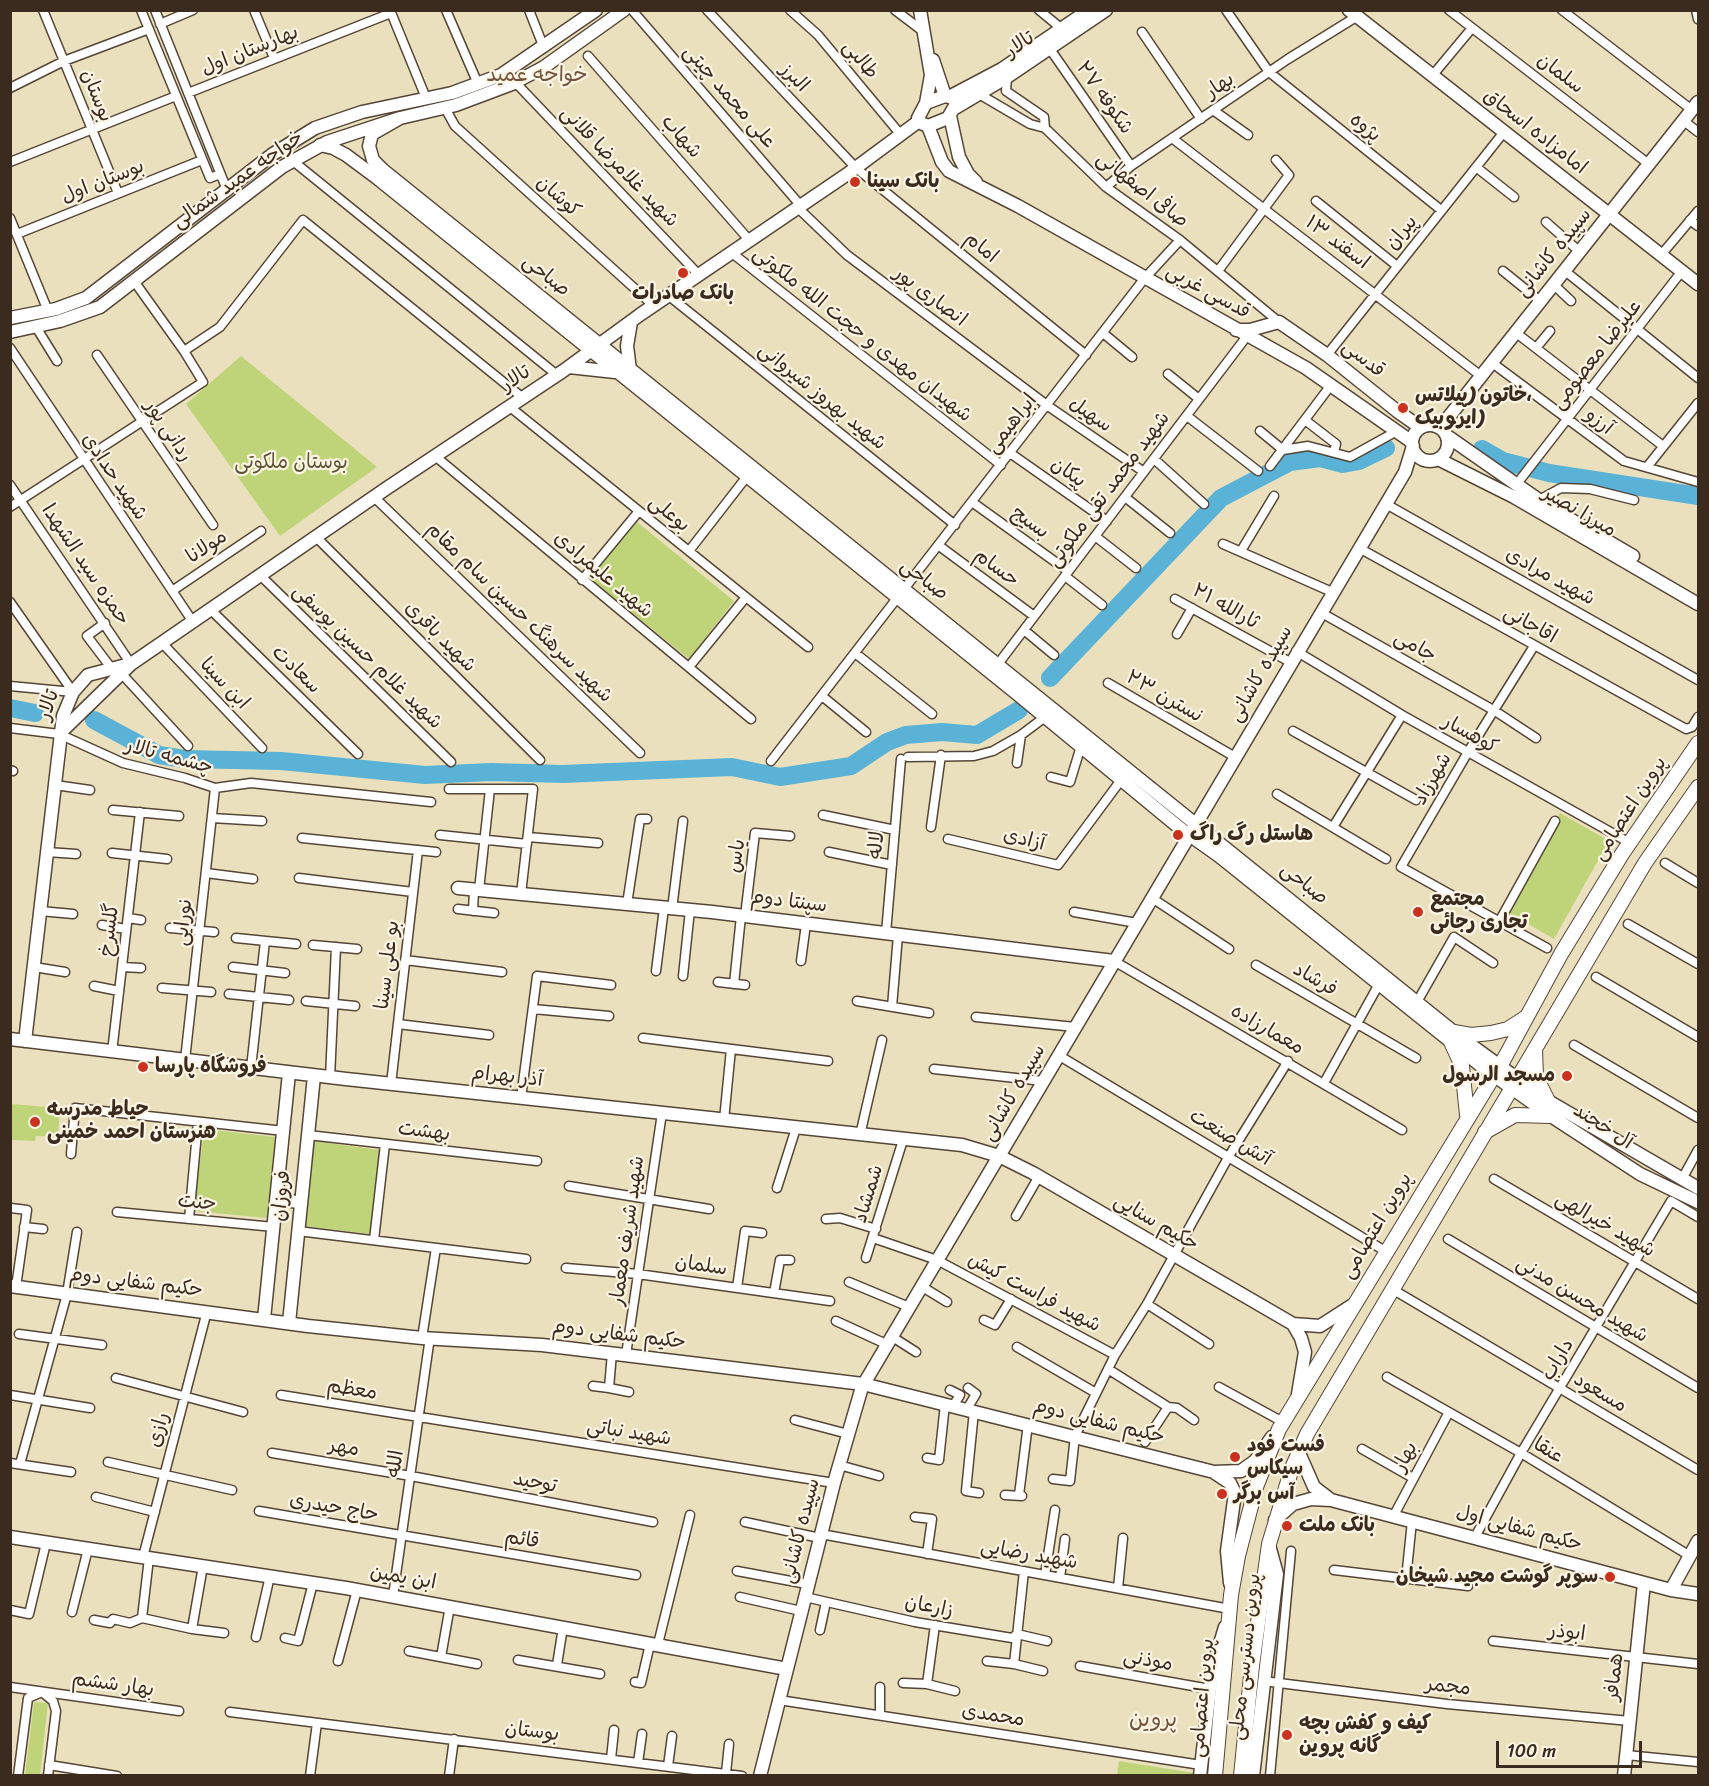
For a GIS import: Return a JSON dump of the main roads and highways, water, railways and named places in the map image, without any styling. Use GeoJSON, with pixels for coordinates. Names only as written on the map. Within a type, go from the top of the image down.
{"type":"FeatureCollection","features":[{"type":"Feature","properties":{"kind":"main road","name":"پروین اعتصامی"},"geometry":{"type":"LineString","coordinates":[[1215,1776],[1231,1602],[1256,1487],[1281,1425],[1496,1070],[1561,954],[1630,843],[1698,743]]}},
{"type":"Feature","properties":{"kind":"main road"},"geometry":{"type":"LineString","coordinates":[[1241,1776],[1252,1666],[1269,1544],[1274,1521],[1299,1453],[1338,1378],[1645,863],[1697,793]]}},
{"type":"Feature","properties":{"kind":"main road"},"geometry":{"type":"LineString","coordinates":[[1467,1116],[1462,1066],[1452,1037],[1508,1029],[1527,1017]]}},
{"type":"Feature","properties":{"kind":"main road"},"geometry":{"type":"LineString","coordinates":[[1536,1046],[1536,1077],[1548,1101]]}},
{"type":"Feature","properties":{"kind":"main road"},"geometry":{"type":"LineString","coordinates":[[1483,1133],[1515,1115],[1551,1116]]}},
{"type":"Feature","properties":{"kind":"waterway"},"geometry":{"type":"LineString","coordinates":[[1050,678],[1221,498],[1290,462],[1320,458],[1343,464],[1359,461],[1386,448]]}},
{"type":"Feature","properties":{"kind":"waterway"},"geometry":{"type":"LineString","coordinates":[[1482,449],[1503,461],[1549,473],[1698,496]]}},
{"type":"Feature","properties":{"kind":"waterway"},"geometry":{"type":"LineString","coordinates":[[10,708],[35,713]]}},
{"type":"Feature","properties":{"kind":"waterway"},"geometry":{"type":"LineString","coordinates":[[94,720],[159,755],[184,759],[281,761],[425,775],[491,772],[563,774],[732,767],[780,777],[851,766],[887,742],[906,735],[942,732],[977,735],[1019,710]]}},
{"type":"Feature","properties":{"kind":"place","name":"بانک سینا"},"geometry":{"type":"Point","coordinates":[855,182]}},
{"type":"Feature","properties":{"kind":"place","name":"بانک صادرات"},"geometry":{"type":"Point","coordinates":[683,273]}},
{"type":"Feature","properties":{"kind":"place","name":"خاتون (پیلاتس، ایروبیک)"},"geometry":{"type":"Point","coordinates":[1403,408]}},
{"type":"Feature","properties":{"kind":"place","name":"هاستل رگ راگ"},"geometry":{"type":"Point","coordinates":[1178,835]}},
{"type":"Feature","properties":{"kind":"place","name":"مجتمع تجاری رجائی"},"geometry":{"type":"Point","coordinates":[1418,912]}},
{"type":"Feature","properties":{"kind":"place","name":"فروشگاه پارسا"},"geometry":{"type":"Point","coordinates":[143,1067]}},
{"type":"Feature","properties":{"kind":"place","name":"مسجد الرسول"},"geometry":{"type":"Point","coordinates":[1567,1076]}},
{"type":"Feature","properties":{"kind":"place","name":"حیاط مدرسه هنرستان احمد خمینی"},"geometry":{"type":"Point","coordinates":[35,1122]}},
{"type":"Feature","properties":{"kind":"place","name":"فست فود سیکاس"},"geometry":{"type":"Point","coordinates":[1235,1457]}},
{"type":"Feature","properties":{"kind":"place","name":"آس برگر"},"geometry":{"type":"Point","coordinates":[1222,1494]}},
{"type":"Feature","properties":{"kind":"place","name":"بانک ملت"},"geometry":{"type":"Point","coordinates":[1287,1526]}},
{"type":"Feature","properties":{"kind":"place","name":"سوپر گوشت مجید شیخان"},"geometry":{"type":"Point","coordinates":[1610,1577]}},
{"type":"Feature","properties":{"kind":"place","name":"کیف و کفش بچه گانه پروین"},"geometry":{"type":"Point","coordinates":[1287,1735]}},
{"type":"Feature","properties":{"kind":"district","name":"خواجه عمید"},"geometry":{"type":"Point","coordinates":[537,76]}},
{"type":"Feature","properties":{"kind":"district","name":"پروین"},"geometry":{"type":"Point","coordinates":[1153,1720]}},
{"type":"Feature","properties":{"kind":"park label","name":"بوستان ملکوتی"},"geometry":{"type":"Point","coordinates":[291,463]}}]}
